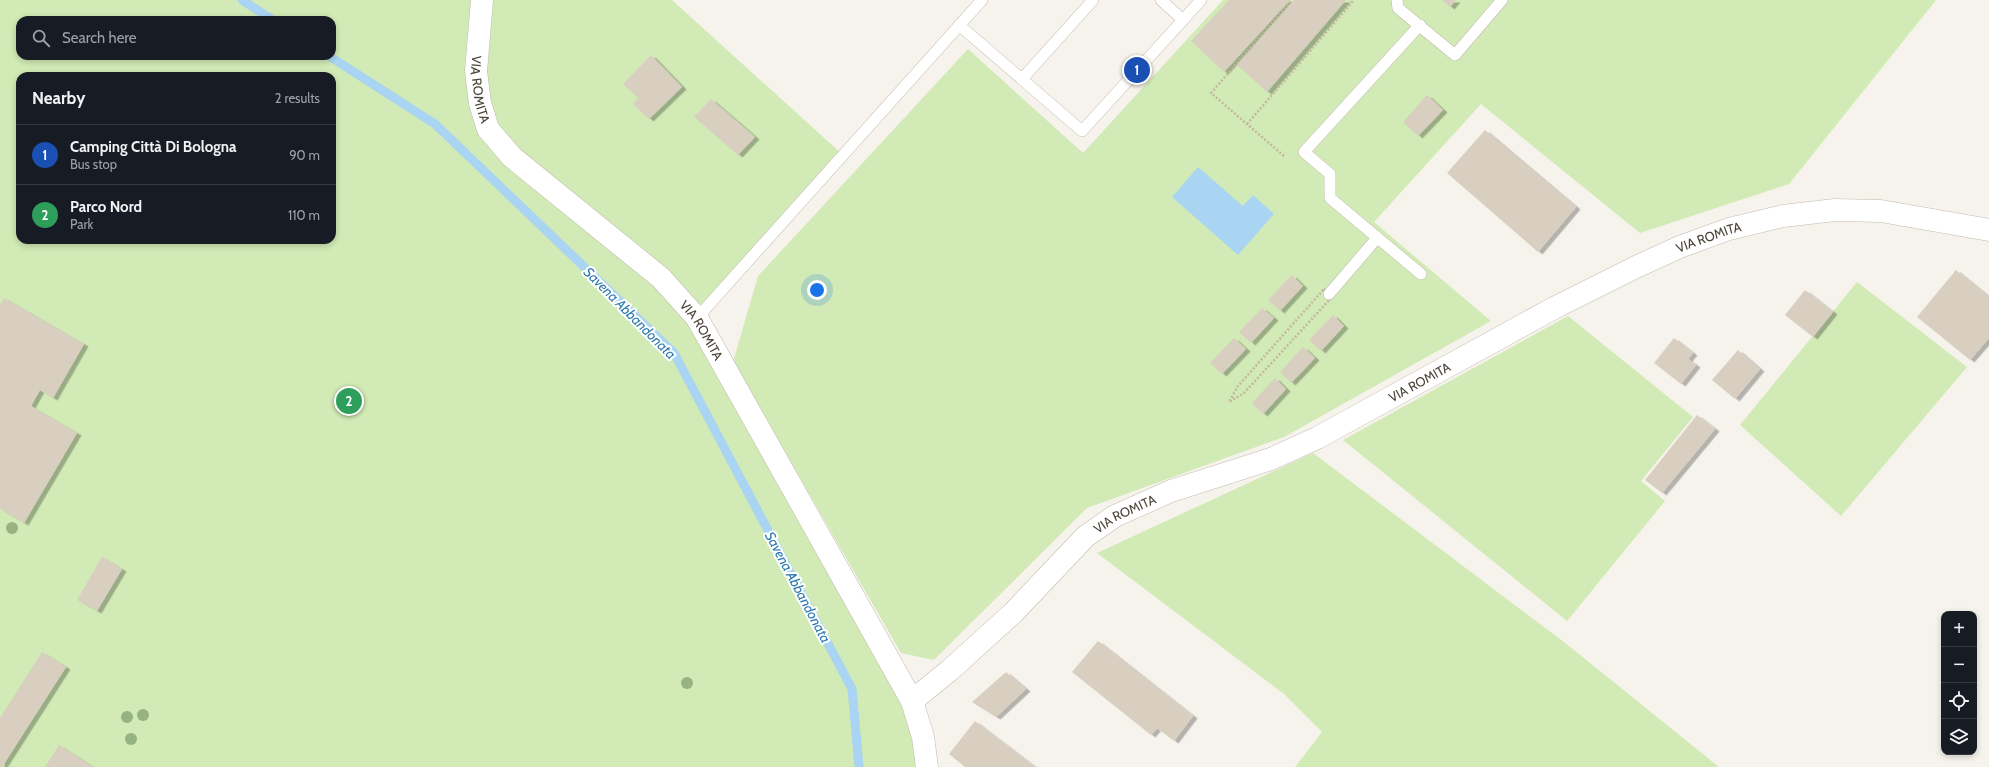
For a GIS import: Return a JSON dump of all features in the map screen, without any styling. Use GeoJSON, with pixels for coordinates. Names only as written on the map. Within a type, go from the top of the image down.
{"type":"FeatureCollection","features":[{"type":"Feature","properties":{"kind":"street","name":"VIA ROMITA"},"geometry":{"type":"LineString","coordinates":[[482,0],[476,70],[480,103],[488,129],[512,157],[661,278],[697,318],[912,701],[923,737],[927,767]]}},
{"type":"Feature","properties":{"kind":"street","name":"VIA ROMITA"},"geometry":{"type":"LineString","coordinates":[[912,701],[950,670],[1012,613],[1086,536],[1115,516],[1171,491],[1271,459],[1317,438],[1547,312],[1638,266],[1682,246],[1729,229],[1782,216],[1835,210],[1881,211],[1989,230]]}},
{"type":"Feature","properties":{"kind":"lane"},"geometry":{"type":"LineString","coordinates":[[697,318],[982,0]]}},
{"type":"Feature","properties":{"kind":"lane"},"geometry":{"type":"LineString","coordinates":[[1022,79],[1093,0]]}},
{"type":"Feature","properties":{"kind":"lane"},"geometry":{"type":"LineString","coordinates":[[1161,0],[1183,20]]}},
{"type":"Feature","properties":{"kind":"lane"},"geometry":{"type":"LineString","coordinates":[[959,25],[1082,131],[1201,0]]}},
{"type":"Feature","properties":{"kind":"lane"},"geometry":{"type":"LineString","coordinates":[[1396,0],[1398,8],[1455,55],[1502,0]]}},
{"type":"Feature","properties":{"kind":"lane"},"geometry":{"type":"LineString","coordinates":[[1420,25],[1304,152],[1330,174],[1330,198],[1421,274]]}},
{"type":"Feature","properties":{"kind":"lane"},"geometry":{"type":"LineString","coordinates":[[1329,294],[1377,238]]}},
{"type":"Feature","properties":{"kind":"path"},"geometry":{"type":"LineString","coordinates":[[1292,0],[1211,93],[1293,164],[1304,152]]}},
{"type":"Feature","properties":{"kind":"path"},"geometry":{"type":"LineString","coordinates":[[1247,124],[1354,0]]}},
{"type":"Feature","properties":{"kind":"path"},"geometry":{"type":"LineString","coordinates":[[1324,290],[1329,294],[1332,297],[1244,393],[1229,402],[1238,386],[1324,290]]}},
{"type":"Feature","properties":{"kind":"green space"},"geometry":{"type":"Polygon","coordinates":[[[0,0],[672,0],[843,155],[697,318],[912,701],[927,767],[0,767],[0,0]]]}},
{"type":"Feature","properties":{"kind":"green space"},"geometry":{"type":"Polygon","coordinates":[[[1223,0],[1936,0],[1789,184],[1640,233],[1481,104],[1374,222],[1491,321],[1284,437],[1087,508],[934,660],[901,653],[733,362],[758,276],[968,49],[1083,153],[1223,0]]]}},
{"type":"Feature","properties":{"kind":"green space"},"geometry":{"type":"Polygon","coordinates":[[[1857,282],[1967,367],[1841,516],[1740,425],[1857,282]]]}},
{"type":"Feature","properties":{"kind":"green space"},"geometry":{"type":"Polygon","coordinates":[[[1568,316],[1693,417],[1641,481],[1665,501],[1567,621],[1343,440],[1568,316]]]}},
{"type":"Feature","properties":{"kind":"green space"},"geometry":{"type":"Polygon","coordinates":[[[1313,453],[1564,642],[1719,767],[1295,767],[1322,732],[1284,694],[1097,553],[1313,453]]]}},
{"type":"Feature","properties":{"kind":"water"},"geometry":{"type":"Polygon","coordinates":[[[1198,167],[1243,206],[1253,195],[1274,214],[1238,255],[1172,197],[1198,167]]]}},
{"type":"Feature","properties":{"kind":"building"},"geometry":{"type":"Polygon","coordinates":[[[1229,0],[1290,0],[1224,72],[1191,41],[1229,0]]]}},
{"type":"Feature","properties":{"kind":"building"},"geometry":{"type":"Polygon","coordinates":[[[1294,0],[1346,0],[1267,92],[1237,65],[1294,0]]]}},
{"type":"Feature","properties":{"kind":"building"},"geometry":{"type":"Polygon","coordinates":[[[1442,0],[1456,0],[1450,7],[1442,0]]]}},
{"type":"Feature","properties":{"kind":"building"},"geometry":{"type":"Polygon","coordinates":[[[651,55],[682,87],[649,119],[633,104],[638,98],[623,84],[651,55]]]}},
{"type":"Feature","properties":{"kind":"building"},"geometry":{"type":"Polygon","coordinates":[[[1427,95],[1443,110],[1418,136],[1403,122],[1427,95]]]}},
{"type":"Feature","properties":{"kind":"building"},"geometry":{"type":"Polygon","coordinates":[[[711,99],[755,137],[738,155],[694,117],[711,99]]]}},
{"type":"Feature","properties":{"kind":"building"},"geometry":{"type":"Polygon","coordinates":[[[1485,130],[1576,207],[1538,252],[1447,173],[1485,130]]]}},
{"type":"Feature","properties":{"kind":"building"},"geometry":{"type":"Polygon","coordinates":[[[1956,270],[1989,297],[1989,338],[1970,360],[1917,317],[1956,270]]]}},
{"type":"Feature","properties":{"kind":"building"},"geometry":{"type":"Polygon","coordinates":[[[1292,275],[1303,286],[1280,311],[1268,300],[1292,275]]]}},
{"type":"Feature","properties":{"kind":"building"},"geometry":{"type":"Polygon","coordinates":[[[1805,290],[1833,312],[1813,337],[1785,315],[1805,290]]]}},
{"type":"Feature","properties":{"kind":"building"},"geometry":{"type":"Polygon","coordinates":[[[4,298],[84,344],[53,398],[40,390],[31,406],[77,433],[24,523],[0,509],[0,305],[4,298]]]}},
{"type":"Feature","properties":{"kind":"building"},"geometry":{"type":"Polygon","coordinates":[[[1262,308],[1274,318],[1251,343],[1239,332],[1262,308]]]}},
{"type":"Feature","properties":{"kind":"building"},"geometry":{"type":"Polygon","coordinates":[[[1333,315],[1344,326],[1321,351],[1309,340],[1333,315]]]}},
{"type":"Feature","properties":{"kind":"building"},"geometry":{"type":"Polygon","coordinates":[[[1234,338],[1246,349],[1222,374],[1210,363],[1234,338]]]}},
{"type":"Feature","properties":{"kind":"building"},"geometry":{"type":"Polygon","coordinates":[[[1674,338],[1693,353],[1688,359],[1696,365],[1681,384],[1654,363],[1674,338]]]}},
{"type":"Feature","properties":{"kind":"building"},"geometry":{"type":"Polygon","coordinates":[[[1303,347],[1315,358],[1291,383],[1280,372],[1303,347]]]}},
{"type":"Feature","properties":{"kind":"building"},"geometry":{"type":"Polygon","coordinates":[[[1738,350],[1760,369],[1735,399],[1712,380],[1738,350]]]}},
{"type":"Feature","properties":{"kind":"building"},"geometry":{"type":"Polygon","coordinates":[[[1275,378],[1286,389],[1263,414],[1252,403],[1275,378]]]}},
{"type":"Feature","properties":{"kind":"building"},"geometry":{"type":"Polygon","coordinates":[[[1697,415],[1715,429],[1662,493],[1645,480],[1697,415]]]}},
{"type":"Feature","properties":{"kind":"building"},"geometry":{"type":"Polygon","coordinates":[[[102,557],[122,569],[97,611],[77,600],[102,557]]]}},
{"type":"Feature","properties":{"kind":"building"},"geometry":{"type":"Polygon","coordinates":[[[1098,641],[1193,716],[1174,741],[1157,728],[1151,735],[1072,672],[1098,641]]]}},
{"type":"Feature","properties":{"kind":"building"},"geometry":{"type":"Polygon","coordinates":[[[42,652],[66,667],[2,767],[0,767],[0,718],[42,652]]]}},
{"type":"Feature","properties":{"kind":"building"},"geometry":{"type":"Polygon","coordinates":[[[1006,672],[1026,689],[996,717],[972,702],[1006,672]]]}},
{"type":"Feature","properties":{"kind":"building"},"geometry":{"type":"Polygon","coordinates":[[[975,721],[1035,767],[965,767],[949,754],[975,721]]]}},
{"type":"Feature","properties":{"kind":"building"},"geometry":{"type":"Polygon","coordinates":[[[59,745],[93,767],[45,767],[59,745]]]}},
{"type":"Feature","properties":{"kind":"waterway","name":"Savena Abbandonata"},"geometry":{"type":"LineString","coordinates":[[242,0],[267,16]]}},
{"type":"Feature","properties":{"kind":"waterway","name":"Savena Abbandonata"},"geometry":{"type":"LineString","coordinates":[[335,60],[435,124],[674,353],[852,689],[859,767]]}},
{"type":"Feature","properties":{"kind":"place","name":"Camping Città Di Bologna"},"geometry":{"type":"Point","coordinates":[1137,70]}},
{"type":"Feature","properties":{"kind":"place","name":"Parco Nord"},"geometry":{"type":"Point","coordinates":[349,401]}}]}
